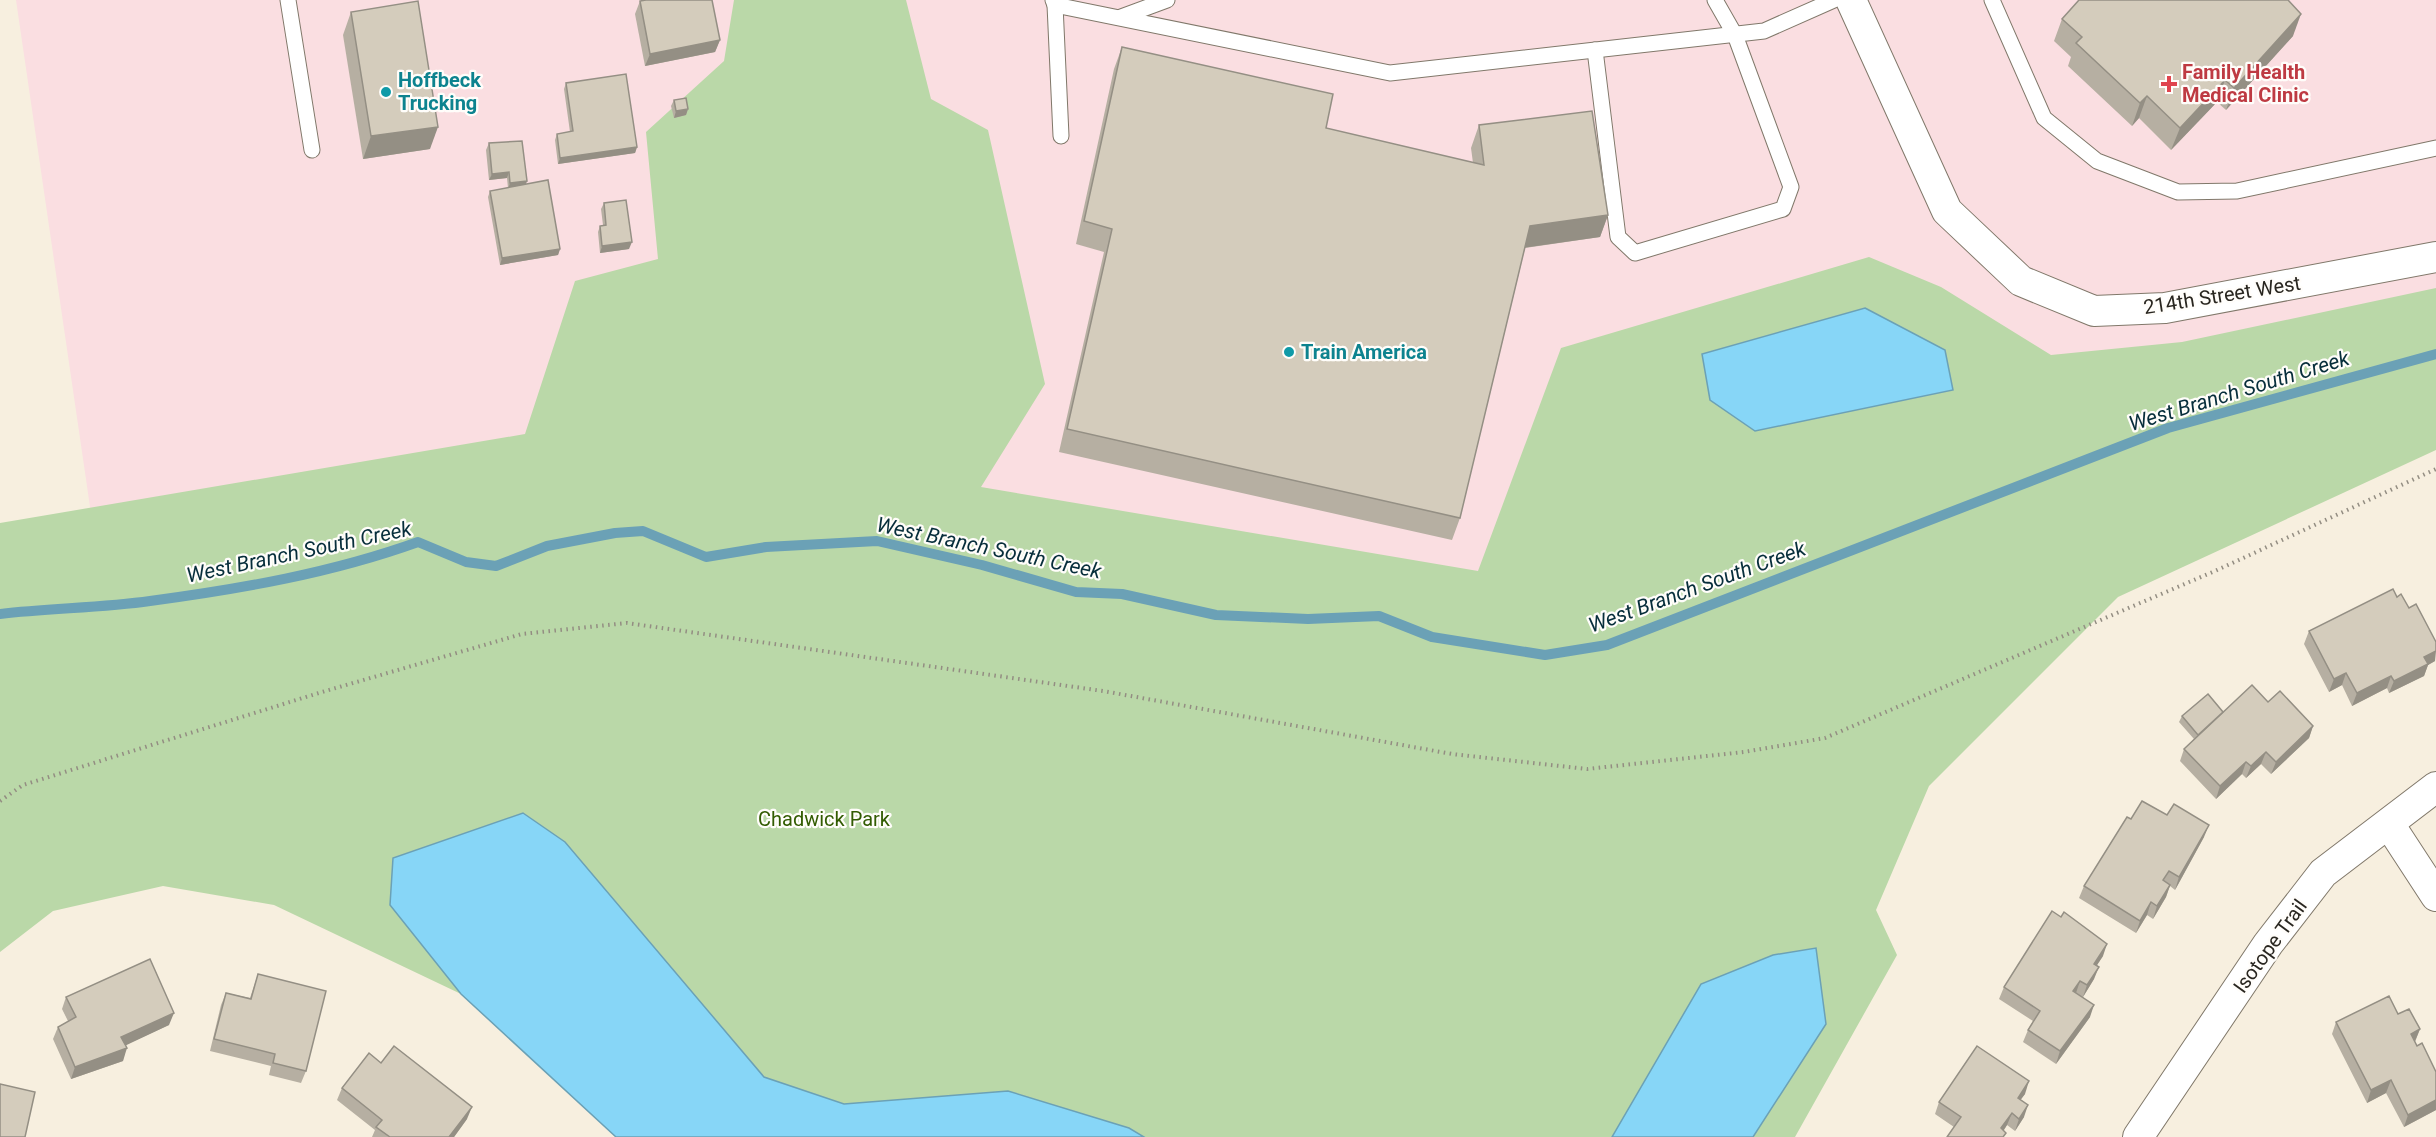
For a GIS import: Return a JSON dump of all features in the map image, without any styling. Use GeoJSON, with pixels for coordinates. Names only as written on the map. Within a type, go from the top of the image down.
{"type":"FeatureCollection","features":[{"type":"Feature","properties":{"kind":"street","name":"214th Street West"},"geometry":{"type":"LineString","coordinates":[[1851,0],[1947,211],[2021,281],[2094,311],[2165,308],[2436,257]]}},
{"type":"Feature","properties":{"kind":"street","name":"Isotope Trail"},"geometry":{"type":"LineString","coordinates":[[2138,1137],[2268,944],[2323,873],[2436,787]]}},
{"type":"Feature","properties":{"kind":"street"},"geometry":{"type":"LineString","coordinates":[[2389,824],[2436,896]]}},
{"type":"Feature","properties":{"kind":"lane"},"geometry":{"type":"LineString","coordinates":[[288,0],[312,150]]}},
{"type":"Feature","properties":{"kind":"lane"},"geometry":{"type":"LineString","coordinates":[[1121,17],[1167,0]]}},
{"type":"Feature","properties":{"kind":"lane"},"geometry":{"type":"LineString","coordinates":[[1595,50],[1618,237],[1635,253],[1783,208],[1791,187],[1735,34],[1715,0]]}},
{"type":"Feature","properties":{"kind":"lane"},"geometry":{"type":"LineString","coordinates":[[1061,136],[1054,2],[1390,73],[1764,31],[1834,0]]}},
{"type":"Feature","properties":{"kind":"lane"},"geometry":{"type":"LineString","coordinates":[[1992,0],[2044,118],[2097,161],[2178,192],[2237,191],[2436,148]]}},
{"type":"Feature","properties":{"kind":"path"},"geometry":{"type":"LineString","coordinates":[[0,801],[22,785],[322,692],[522,634],[627,623],[1103,691],[1452,754],[1587,769],[1744,752],[1825,738],[2215,571],[2436,469]]}},
{"type":"Feature","properties":{"kind":"shaded area"},"geometry":{"type":"Polygon","coordinates":[[[16,0],[2436,0],[2436,308],[1615,600],[94,534],[16,0]]]}},
{"type":"Feature","properties":{"kind":"green space","name":"Chadwick Park"},"geometry":{"type":"Polygon","coordinates":[[[734,0],[906,0],[931,99],[988,130],[1045,384],[981,487],[1478,571],[1561,348],[1869,257],[1941,287],[2051,355],[2182,342],[2436,288],[2436,450],[2118,597],[1929,786],[1876,910],[1897,955],[1795,1137],[616,1137],[461,994],[274,905],[163,886],[53,911],[0,952],[0,523],[525,434],[575,281],[658,259],[646,132],[724,61],[734,0]],[[1865,308],[1702,354],[1755,431],[1953,390],[1865,308]]]}},
{"type":"Feature","properties":{"kind":"water"},"geometry":{"type":"Polygon","coordinates":[[[1865,308],[1945,350],[1953,390],[1755,431],[1710,400],[1702,354],[1865,308]]]}},
{"type":"Feature","properties":{"kind":"water"},"geometry":{"type":"Polygon","coordinates":[[[523,813],[565,842],[764,1077],[844,1104],[1008,1091],[1129,1128],[1144,1137],[616,1137],[461,994],[390,905],[393,858],[523,813]]]}},
{"type":"Feature","properties":{"kind":"water"},"geometry":{"type":"Polygon","coordinates":[[[1816,948],[1826,1024],[1753,1137],[1612,1137],[1701,984],[1773,955],[1816,948]]]}},
{"type":"Feature","properties":{"kind":"building"},"geometry":{"type":"Polygon","coordinates":[[[712,0],[720,40],[650,54],[640,1],[712,0]]]}},
{"type":"Feature","properties":{"kind":"building","name":"Family Health Medical Clinic"},"geometry":{"type":"Polygon","coordinates":[[[2079,0],[2288,0],[2301,14],[2234,88],[2225,80],[2180,128],[2147,96],[2140,103],[2076,43],[2082,37],[2062,19],[2079,0]]]}},
{"type":"Feature","properties":{"kind":"building","name":"Hoffbeck Trucking"},"geometry":{"type":"Polygon","coordinates":[[[418,1],[438,127],[371,136],[351,12],[418,1]]]}},
{"type":"Feature","properties":{"kind":"building","name":"Train America"},"geometry":{"type":"Polygon","coordinates":[[[1122,47],[1333,94],[1326,128],[1484,165],[1479,125],[1592,111],[1608,215],[1530,226],[1460,518],[1067,429],[1112,229],[1084,221],[1122,47]]]}},
{"type":"Feature","properties":{"kind":"building"},"geometry":{"type":"Polygon","coordinates":[[[626,74],[637,147],[560,158],[557,134],[573,131],[566,83],[626,74]]]}},
{"type":"Feature","properties":{"kind":"building"},"geometry":{"type":"Polygon","coordinates":[[[686,98],[688,109],[676,111],[674,100],[686,98]]]}},
{"type":"Feature","properties":{"kind":"building"},"geometry":{"type":"Polygon","coordinates":[[[522,141],[527,181],[510,183],[509,172],[492,174],[489,143],[522,141]]]}},
{"type":"Feature","properties":{"kind":"building"},"geometry":{"type":"Polygon","coordinates":[[[548,180],[560,249],[502,258],[490,191],[548,180]]]}},
{"type":"Feature","properties":{"kind":"building"},"geometry":{"type":"Polygon","coordinates":[[[626,200],[632,242],[602,246],[600,226],[606,225],[604,203],[626,200]]]}},
{"type":"Feature","properties":{"kind":"building"},"geometry":{"type":"Polygon","coordinates":[[[2393,589],[2397,597],[2401,594],[2409,608],[2416,604],[2436,642],[2436,651],[2424,657],[2428,664],[2394,681],[2391,676],[2357,693],[2346,673],[2334,679],[2309,631],[2393,589]]]}},
{"type":"Feature","properties":{"kind":"building"},"geometry":{"type":"Polygon","coordinates":[[[2252,685],[2268,702],[2280,691],[2313,726],[2276,762],[2266,752],[2251,766],[2246,762],[2220,786],[2184,749],[2252,685]]]}},
{"type":"Feature","properties":{"kind":"building"},"geometry":{"type":"Polygon","coordinates":[[[2208,694],[2223,712],[2198,735],[2182,716],[2208,694]]]}},
{"type":"Feature","properties":{"kind":"building"},"geometry":{"type":"Polygon","coordinates":[[[2142,801],[2167,815],[2174,804],[2209,825],[2179,877],[2169,871],[2163,880],[2170,885],[2157,906],[2151,902],[2140,921],[2084,886],[2127,817],[2131,819],[2142,801]]]}},
{"type":"Feature","properties":{"kind":"building"},"geometry":{"type":"Polygon","coordinates":[[[2052,911],[2061,917],[2064,912],[2107,944],[2094,964],[2099,967],[2087,985],[2080,981],[2073,991],[2094,1005],[2060,1051],[2028,1030],[2040,1011],[2004,987],[2052,911]]]}},
{"type":"Feature","properties":{"kind":"building"},"geometry":{"type":"Polygon","coordinates":[[[150,959],[174,1013],[121,1037],[127,1048],[75,1067],[58,1027],[76,1017],[66,997],[150,959]]]}},
{"type":"Feature","properties":{"kind":"building"},"geometry":{"type":"Polygon","coordinates":[[[258,974],[326,991],[306,1071],[273,1063],[275,1054],[214,1039],[226,993],[251,999],[258,974]]]}},
{"type":"Feature","properties":{"kind":"building"},"geometry":{"type":"Polygon","coordinates":[[[2389,996],[2398,1014],[2409,1009],[2420,1029],[2411,1034],[2417,1046],[2422,1043],[2436,1072],[2436,1100],[2408,1115],[2391,1080],[2371,1090],[2336,1022],[2389,996]]]}},
{"type":"Feature","properties":{"kind":"building"},"geometry":{"type":"Polygon","coordinates":[[[394,1046],[472,1107],[449,1137],[390,1137],[376,1127],[382,1120],[342,1088],[369,1053],[381,1063],[394,1046]]]}},
{"type":"Feature","properties":{"kind":"building"},"geometry":{"type":"Polygon","coordinates":[[[1977,1046],[2029,1081],[2018,1098],[2028,1105],[2019,1119],[2012,1113],[2001,1128],[2006,1133],[2003,1137],[1947,1137],[1961,1117],[1939,1102],[1977,1046]]]}},
{"type":"Feature","properties":{"kind":"building"},"geometry":{"type":"Polygon","coordinates":[[[0,1084],[35,1092],[25,1137],[0,1137],[0,1084]]]}},
{"type":"Feature","properties":{"kind":"waterway","name":"West Branch South Creek"},"geometry":{"type":"LineString","coordinates":[[0,614],[132,603],[218,591],[286,579],[352,563],[418,542],[466,562],[496,566],[547,546],[615,533],[643,531],[706,557],[766,547],[877,541],[982,565],[1076,592],[1122,594],[1216,615],[1308,619],[1379,616],[1432,637],[1545,655],[1607,645],[2168,428],[2436,354]]}},
{"type":"Feature","properties":{"kind":"place","name":"Family Health Medical Clinic"},"geometry":{"type":"Point","coordinates":[2169,84]}},
{"type":"Feature","properties":{"kind":"place","name":"Hoffbeck Trucking"},"geometry":{"type":"Point","coordinates":[386,92]}},
{"type":"Feature","properties":{"kind":"place","name":"Train America"},"geometry":{"type":"Point","coordinates":[1289,352]}}]}
